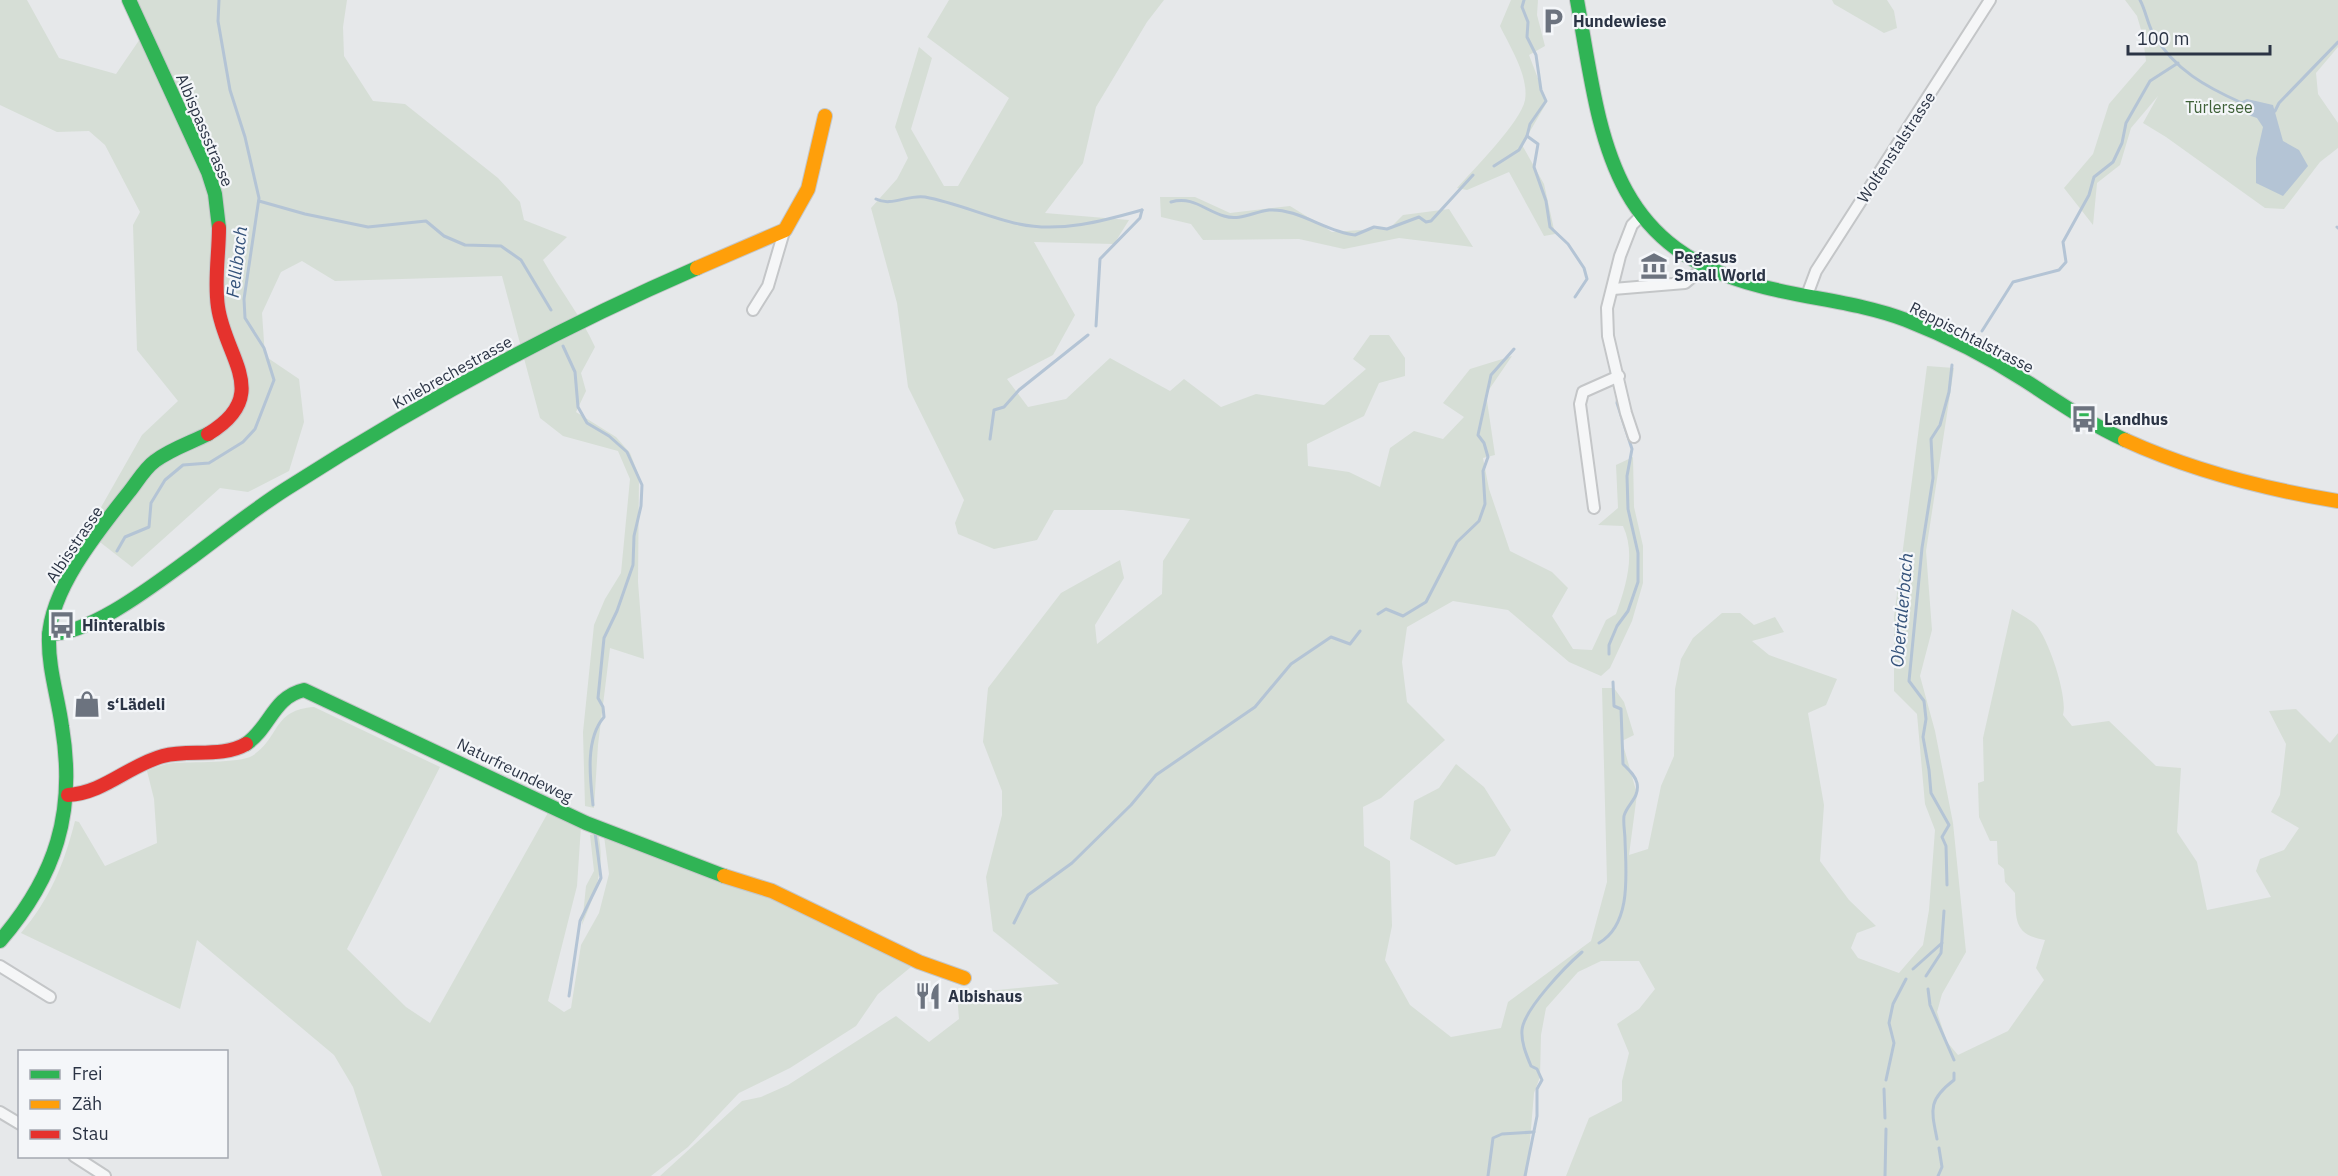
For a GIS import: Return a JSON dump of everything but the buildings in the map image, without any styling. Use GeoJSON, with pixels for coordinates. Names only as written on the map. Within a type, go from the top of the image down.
{"type":"FeatureCollection","features":[{"type":"Feature","properties":{"kind":"main road","name":"Albispassstrasse"},"geometry":{"type":"LineString","coordinates":[[129,0],[206,167],[215,193],[220,225],[216,290],[220,316]]}},
{"type":"Feature","properties":{"kind":"main road","name":"Reppischtalstrasse"},"geometry":{"type":"LineString","coordinates":[[1577,0],[1610,157],[1620,181],[1641,216],[1669,245],[1703,268],[1748,284],[1860,306],[1918,325],[2021,379],[2084,419],[2157,454],[2266,488],[2338,501]]}},
{"type":"Feature","properties":{"kind":"main road"},"geometry":{"type":"LineString","coordinates":[[784,232],[802,207],[813,178],[825,116]]}},
{"type":"Feature","properties":{"kind":"main road","name":"Kniebrechestrasse"},"geometry":{"type":"LineString","coordinates":[[49,634],[66,634],[86,626],[153,586],[285,490],[453,387],[613,304],[784,232]]}},
{"type":"Feature","properties":{"kind":"main road","name":"Albisstrasse"},"geometry":{"type":"LineString","coordinates":[[0,942],[25,913],[47,874],[60,839],[68,795],[67,753],[50,663],[49,634],[56,601],[66,582],[146,471],[164,454],[217,429],[235,411],[242,390],[242,372],[220,316]]}},
{"type":"Feature","properties":{"kind":"main road","name":"Naturfreundeweg"},"geometry":{"type":"LineString","coordinates":[[68,795],[80,795],[97,788],[138,765],[161,756],[241,747],[256,735],[286,694],[304,690],[586,823],[723,876],[772,891],[919,962],[964,978]]}},
{"type":"Feature","properties":{"kind":"street","name":"Wolfenstalstrasse"},"geometry":{"type":"LineString","coordinates":[[1807,295],[1816,271],[1990,0]]}},
{"type":"Feature","properties":{"kind":"street"},"geometry":{"type":"LineString","coordinates":[[1634,437],[1608,336],[1607,308],[1620,256],[1632,225],[1641,216]]}},
{"type":"Feature","properties":{"kind":"street"},"geometry":{"type":"LineString","coordinates":[[753,310],[768,286],[784,232]]}},
{"type":"Feature","properties":{"kind":"street"},"geometry":{"type":"LineString","coordinates":[[1613,289],[1685,283],[1694,278],[1703,268]]}},
{"type":"Feature","properties":{"kind":"street"},"geometry":{"type":"LineString","coordinates":[[1594,508],[1580,404],[1583,392],[1619,376]]}},
{"type":"Feature","properties":{"kind":"street"},"geometry":{"type":"LineString","coordinates":[[0,966],[50,997]]}},
{"type":"Feature","properties":{"kind":"street"},"geometry":{"type":"LineString","coordinates":[[0,1112],[18,1123]]}},
{"type":"Feature","properties":{"kind":"street"},"geometry":{"type":"LineString","coordinates":[[77,1158],[105,1176]]}},
{"type":"Feature","properties":{"kind":"green space"},"geometry":{"type":"Polygon","coordinates":[[[0,0],[27,0],[59,58],[116,74],[142,36],[125,0],[347,0],[343,27],[344,56],[373,101],[405,104],[498,178],[520,202],[524,220],[567,237],[543,260],[595,347],[581,373],[586,391],[576,412],[616,437],[630,453],[639,476],[638,582],[644,659],[610,648],[598,745],[594,808],[585,806],[583,732],[594,625],[605,599],[621,573],[630,479],[618,451],[563,436],[540,418],[502,276],[335,281],[302,261],[281,272],[262,313],[265,356],[299,379],[304,422],[289,471],[248,492],[220,488],[132,567],[87,532],[142,435],[178,401],[137,350],[133,225],[140,212],[105,145],[89,131],[57,132],[0,105],[0,0]]]}},
{"type":"Feature","properties":{"kind":"green space"},"geometry":{"type":"Polygon","coordinates":[[[949,0],[1164,0],[1147,22],[1096,107],[1083,163],[1045,213],[1129,220],[1114,244],[1034,242],[1075,315],[1053,355],[1007,379],[1028,407],[1066,399],[1110,358],[1170,391],[1184,379],[1221,407],[1256,394],[1324,405],[1366,369],[1353,359],[1370,335],[1389,335],[1405,358],[1405,376],[1379,383],[1364,416],[1307,444],[1308,466],[1349,472],[1380,487],[1390,448],[1414,431],[1443,439],[1464,417],[1443,403],[1470,369],[1512,356],[1486,394],[1495,455],[1483,458],[1489,489],[1510,551],[1552,572],[1568,588],[1552,616],[1573,649],[1592,650],[1606,620],[1616,614],[1623,592],[1628,570],[1629,548],[1623,526],[1598,525],[1618,508],[1616,465],[1633,457],[1634,507],[1643,546],[1643,583],[1632,621],[1610,668],[1601,676],[1569,662],[1508,610],[1453,601],[1407,627],[1402,662],[1407,702],[1445,740],[1381,798],[1363,807],[1364,846],[1390,861],[1392,926],[1385,960],[1410,1005],[1451,1037],[1501,1028],[1508,1002],[1591,941],[1607,882],[1602,688],[1614,688],[1624,702],[1634,735],[1622,741],[1637,794],[1629,855],[1648,849],[1661,786],[1674,756],[1675,689],[1681,659],[1693,638],[1722,613],[1740,613],[1754,625],[1775,617],[1784,632],[1752,641],[1769,655],[1837,679],[1826,705],[1808,713],[1824,805],[1820,861],[1849,900],[1876,926],[1857,933],[1851,948],[1858,958],[1899,973],[1923,945],[1929,910],[1935,830],[1925,804],[1917,714],[1894,691],[1894,617],[1927,366],[1954,368],[1926,551],[1932,630],[1920,676],[1935,731],[1953,823],[1966,952],[1942,994],[1937,1012],[1947,1042],[1958,1055],[2008,1031],[2044,980],[2036,968],[2045,940],[2027,934],[2019,925],[2015,893],[2005,882],[2004,869],[1998,864],[1997,841],[1990,841],[1979,817],[1978,783],[1984,781],[1983,738],[2012,609],[2034,623],[2041,632],[2052,655],[2060,683],[2063,695],[2063,715],[2072,726],[2109,721],[2156,766],[2181,768],[2177,832],[2197,862],[2207,910],[2271,897],[2256,871],[2260,859],[2284,850],[2299,828],[2271,812],[2280,795],[2286,744],[2269,711],[2296,709],[2330,743],[2338,733],[2338,1176],[1566,1176],[1589,1118],[1622,1101],[1622,1081],[1629,1053],[1617,1024],[1639,1009],[1655,989],[1639,961],[1601,961],[1578,972],[1546,1008],[1541,1035],[1540,1077],[1534,1093],[1527,1176],[660,1176],[742,1101],[761,1097],[788,1085],[896,1016],[929,1042],[959,1019],[957,994],[1059,984],[993,931],[986,877],[1002,815],[1002,791],[983,742],[988,688],[1061,593],[1120,560],[1124,578],[1095,625],[1097,644],[1162,594],[1163,561],[1190,519],[1123,510],[1054,510],[1037,540],[994,549],[958,534],[955,523],[964,500],[908,387],[897,303],[871,208],[897,179],[908,158],[895,127],[919,47],[932,58],[911,129],[944,186],[958,186],[1009,98],[927,37],[949,0]]]}},
{"type":"Feature","properties":{"kind":"green space"},"geometry":{"type":"Polygon","coordinates":[[[1511,0],[1538,0],[1537,15],[1545,46],[1529,55],[1547,102],[1522,145],[1544,184],[1555,234],[1544,236],[1509,172],[1467,190],[1457,188],[1506,133],[1522,109],[1525,100],[1521,72],[1500,26],[1511,0]]]}},
{"type":"Feature","properties":{"kind":"green space"},"geometry":{"type":"Polygon","coordinates":[[[1832,0],[1887,0],[1894,11],[1897,28],[1884,33],[1834,4],[1832,0]]]}},
{"type":"Feature","properties":{"kind":"green space","name":"Türlersee"},"geometry":{"type":"Polygon","coordinates":[[[2125,0],[2338,0],[2338,47],[2316,73],[2318,94],[2338,123],[2338,148],[2320,162],[2284,209],[2265,208],[2143,123],[2158,96],[2131,128],[2120,165],[2097,183],[2093,225],[2064,188],[2093,154],[2109,104],[2146,61],[2143,38],[2147,39],[2142,33],[2137,16],[2125,0]]]}},
{"type":"Feature","properties":{"kind":"green space"},"geometry":{"type":"Polygon","coordinates":[[[1160,197],[1195,197],[1230,213],[1290,206],[1332,232],[1390,228],[1403,215],[1449,209],[1473,247],[1399,238],[1344,249],[1299,239],[1203,240],[1191,224],[1161,217],[1160,197]]]}},
{"type":"Feature","properties":{"kind":"green space"},"geometry":{"type":"Polygon","coordinates":[[[314,707],[440,767],[347,949],[406,1007],[430,1023],[550,809],[581,826],[577,886],[548,1001],[564,1012],[571,1008],[581,945],[599,913],[609,874],[604,836],[702,875],[802,909],[911,967],[878,994],[856,1026],[790,1068],[739,1093],[688,1147],[651,1176],[382,1176],[353,1087],[334,1055],[197,940],[180,1009],[21,933],[40,907],[55,880],[75,821],[79,822],[105,866],[157,843],[154,799],[147,771],[170,763],[226,761],[252,756],[261,749],[291,713],[314,707]]]}},
{"type":"Feature","properties":{"kind":"green space"},"geometry":{"type":"Polygon","coordinates":[[[1456,764],[1484,787],[1511,830],[1495,856],[1456,865],[1410,839],[1414,801],[1439,788],[1456,764]]]}},
{"type":"Feature","properties":{"kind":"green space"},"geometry":{"type":"Polygon","coordinates":[[[598,833],[600,869],[595,891],[582,925],[586,886],[594,871],[590,835],[598,833]]]}},
{"type":"Feature","properties":{"kind":"water"},"geometry":{"type":"Polygon","coordinates":[[[2247,99],[2273,105],[2283,141],[2299,150],[2308,166],[2283,196],[2256,183],[2256,158],[2263,127],[2257,118],[2237,108],[2240,102],[2247,99]]]}},
{"type":"Feature","properties":{"kind":"waterway","name":"Fellibach"},"geometry":{"type":"LineString","coordinates":[[117,551],[125,537],[149,527],[151,503],[165,480],[183,465],[209,463],[243,442],[255,429],[274,380],[264,348],[245,318],[244,299],[259,198],[245,137],[230,90],[218,21],[219,0]]}},
{"type":"Feature","properties":{"kind":"waterway"},"geometry":{"type":"LineString","coordinates":[[1524,0],[1522,7],[1528,22],[1527,37],[1536,55],[1541,90],[1546,101],[1530,124],[1527,136],[1538,144],[1534,167],[1546,201],[1550,227],[1568,244],[1584,268],[1587,279],[1575,297]]}},
{"type":"Feature","properties":{"kind":"waterway","name":"Obertalerbach"},"geometry":{"type":"LineString","coordinates":[[2140,0],[2152,31],[2172,58],[2204,84],[2242,103]]}},
{"type":"Feature","properties":{"kind":"waterway"},"geometry":{"type":"LineString","coordinates":[[2275,111],[2279,103],[2338,42]]}},
{"type":"Feature","properties":{"kind":"waterway","name":"Obertalerbach"},"geometry":{"type":"LineString","coordinates":[[1982,331],[2013,282],[2059,270],[2066,262],[2063,242],[2089,195],[2094,177],[2113,162],[2122,143],[2126,123],[2150,81],[2178,63]]}},
{"type":"Feature","properties":{"kind":"waterway"},"geometry":{"type":"LineString","coordinates":[[1494,166],[1519,150],[1527,136]]}},
{"type":"Feature","properties":{"kind":"waterway"},"geometry":{"type":"LineString","coordinates":[[1171,202],[1192,202],[1230,217],[1280,210],[1301,216],[1333,230],[1355,235],[1374,227],[1387,229],[1419,217],[1426,222],[1431,221],[1473,175]]}},
{"type":"Feature","properties":{"kind":"waterway"},"geometry":{"type":"LineString","coordinates":[[876,199],[888,202],[925,197],[1019,224],[1050,227],[1081,225],[1142,210]]}},
{"type":"Feature","properties":{"kind":"waterway"},"geometry":{"type":"LineString","coordinates":[[259,201],[305,214],[368,227],[426,221],[444,236],[465,245],[501,246],[521,260],[551,310]]}},
{"type":"Feature","properties":{"kind":"waterway"},"geometry":{"type":"LineString","coordinates":[[1096,326],[1100,259],[1140,218],[1142,210]]}},
{"type":"Feature","properties":{"kind":"waterway"},"geometry":{"type":"LineString","coordinates":[[990,439],[994,410],[1004,407],[1019,390],[1088,335]]}},
{"type":"Feature","properties":{"kind":"waterway"},"geometry":{"type":"LineString","coordinates":[[563,346],[575,372],[578,407],[587,423],[609,436],[627,452],[642,485],[641,506],[634,536],[633,565],[617,611],[604,638],[598,698],[603,707],[604,717],[594,736],[590,759],[593,805]]}},
{"type":"Feature","properties":{"kind":"waterway"},"geometry":{"type":"LineString","coordinates":[[1378,614],[1386,609],[1403,616],[1426,602],[1457,542],[1479,521],[1485,504],[1483,471],[1488,457],[1484,443],[1478,435],[1491,375],[1514,349]]}},
{"type":"Feature","properties":{"kind":"waterway","name":"Obertalerbach"},"geometry":{"type":"LineString","coordinates":[[1947,885],[1946,846],[1942,837],[1949,825],[1931,793],[1923,737],[1926,719],[1924,701],[1909,681],[1922,548],[1933,478],[1931,439],[1940,425],[1949,392],[1952,365]]}},
{"type":"Feature","properties":{"kind":"waterway"},"geometry":{"type":"LineString","coordinates":[[1609,654],[1609,645],[1617,626],[1628,611],[1638,582],[1638,553],[1628,509],[1627,476],[1632,449],[1617,403],[1618,396]]}},
{"type":"Feature","properties":{"kind":"waterway"},"geometry":{"type":"LineString","coordinates":[[1014,923],[1028,895],[1072,863],[1131,805],[1156,775],[1255,707],[1291,664],[1331,637],[1350,644],[1360,631]]}},
{"type":"Feature","properties":{"kind":"waterway"},"geometry":{"type":"LineString","coordinates":[[1599,943],[1610,934],[1622,911],[1626,882],[1624,816],[1637,793],[1635,778],[1623,764],[1621,709],[1614,706],[1613,682]]}},
{"type":"Feature","properties":{"kind":"waterway"},"geometry":{"type":"LineString","coordinates":[[569,996],[580,921],[601,878],[595,832]]}},
{"type":"Feature","properties":{"kind":"waterway"},"geometry":{"type":"LineString","coordinates":[[1926,976],[1941,953],[1944,911]]}},
{"type":"Feature","properties":{"kind":"waterway"},"geometry":{"type":"LineString","coordinates":[[1913,969],[1942,943]]}},
{"type":"Feature","properties":{"kind":"waterway"},"geometry":{"type":"LineString","coordinates":[[1525,1176],[1537,1116],[1537,1089],[1542,1080],[1537,1069],[1531,1066],[1523,1044],[1524,1021],[1557,977],[1582,952]]}},
{"type":"Feature","properties":{"kind":"waterway"},"geometry":{"type":"LineString","coordinates":[[1886,1080],[1894,1043],[1889,1023],[1893,1004],[1906,979]]}},
{"type":"Feature","properties":{"kind":"waterway"},"geometry":{"type":"LineString","coordinates":[[1928,989],[1930,1005],[1954,1060]]}},
{"type":"Feature","properties":{"kind":"waterway"},"geometry":{"type":"LineString","coordinates":[[1937,1139],[1933,1106],[1940,1093],[1954,1080],[1954,1073]]}},
{"type":"Feature","properties":{"kind":"waterway"},"geometry":{"type":"LineString","coordinates":[[1884,1089],[1885,1118]]}},
{"type":"Feature","properties":{"kind":"waterway"},"geometry":{"type":"LineString","coordinates":[[1885,1176],[1886,1129]]}},
{"type":"Feature","properties":{"kind":"waterway"},"geometry":{"type":"LineString","coordinates":[[1488,1176],[1493,1138],[1502,1134],[1534,1132]]}},
{"type":"Feature","properties":{"kind":"waterway"},"geometry":{"type":"LineString","coordinates":[[1938,1176],[1942,1167],[1939,1148]]}},
{"type":"Feature","properties":{"kind":"traffic: fast"},"geometry":{"type":"LineString","coordinates":[[129,0],[208,172],[215,194],[219,228]]}},
{"type":"Feature","properties":{"kind":"traffic: fast"},"geometry":{"type":"LineString","coordinates":[[1577,0],[1594,95],[1605,139],[1620,178],[1641,213],[1670,244],[1709,268],[1760,286],[1870,309],[1937,333],[1996,363],[2085,419],[2125,440]]}},
{"type":"Feature","properties":{"kind":"traffic: fast"},"geometry":{"type":"LineString","coordinates":[[49,634],[66,632],[84,626],[123,606],[274,497],[385,428],[487,370],[591,317],[697,268]]}},
{"type":"Feature","properties":{"kind":"traffic: fast"},"geometry":{"type":"LineString","coordinates":[[0,941],[19,917],[48,867],[63,815],[66,758],[49,649],[52,618],[58,599],[78,560],[148,467],[168,453],[208,434]]}},
{"type":"Feature","properties":{"kind":"traffic: fast"},"geometry":{"type":"LineString","coordinates":[[246,744],[261,730],[285,699],[304,690],[586,823],[724,876]]}},
{"type":"Feature","properties":{"kind":"traffic: slow"},"geometry":{"type":"LineString","coordinates":[[697,268],[785,230],[808,189],[825,116]]}},
{"type":"Feature","properties":{"kind":"traffic: slow"},"geometry":{"type":"LineString","coordinates":[[2125,440],[2177,461],[2229,478],[2338,501]]}},
{"type":"Feature","properties":{"kind":"traffic: slow"},"geometry":{"type":"LineString","coordinates":[[724,876],[772,891],[919,962],[964,978]]}},
{"type":"Feature","properties":{"kind":"traffic: jam"},"geometry":{"type":"LineString","coordinates":[[208,434],[227,419],[238,405],[242,390],[240,375],[222,326],[218,307],[219,228]]}},
{"type":"Feature","properties":{"kind":"traffic: jam"},"geometry":{"type":"LineString","coordinates":[[68,795],[93,789],[163,756],[227,751],[246,744]]}},
{"type":"Feature","properties":{"kind":"place","name":"Hundewiese"},"geometry":{"type":"Point","coordinates":[1553,21]}},
{"type":"Feature","properties":{"kind":"place","name":"Pegasus Small World"},"geometry":{"type":"Point","coordinates":[1654,266]}},
{"type":"Feature","properties":{"kind":"place","name":"Landhus"},"geometry":{"type":"Point","coordinates":[2084,419]}},
{"type":"Feature","properties":{"kind":"place","name":"Hinteralbis"},"geometry":{"type":"Point","coordinates":[62,625]}},
{"type":"Feature","properties":{"kind":"place","name":"s‘Lädeli"},"geometry":{"type":"Point","coordinates":[87,704]}},
{"type":"Feature","properties":{"kind":"place","name":"Albishaus"},"geometry":{"type":"Point","coordinates":[928,996]}}]}
